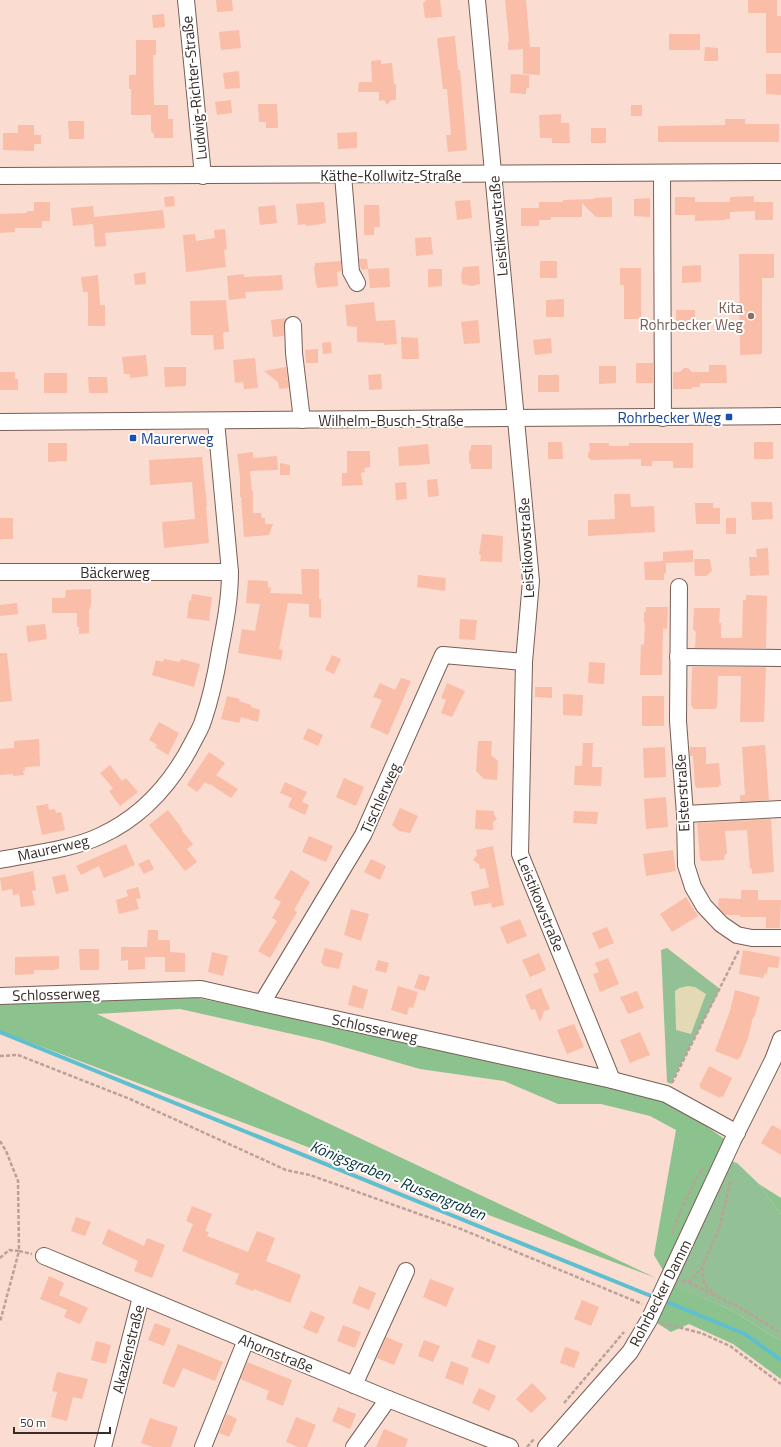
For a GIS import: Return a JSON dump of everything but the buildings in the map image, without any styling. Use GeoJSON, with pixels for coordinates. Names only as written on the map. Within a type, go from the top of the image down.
{"type":"FeatureCollection","features":[{"type":"Feature","properties":{"kind":"street","name":"Ludwig-Richter-Straße"},"geometry":{"type":"LineString","coordinates":[[186,0],[203,176]]}},
{"type":"Feature","properties":{"kind":"street","name":"Leistikowstraße"},"geometry":{"type":"LineString","coordinates":[[477,0],[531,581],[524,662],[520,854],[612,1080]]}},
{"type":"Feature","properties":{"kind":"street","name":"Käthe-Kollwitz-Straße"},"geometry":{"type":"LineString","coordinates":[[0,176],[781,172]]}},
{"type":"Feature","properties":{"kind":"street"},"geometry":{"type":"LineString","coordinates":[[662,173],[663,418]]}},
{"type":"Feature","properties":{"kind":"street"},"geometry":{"type":"LineString","coordinates":[[343,175],[351,272],[357,283]]}},
{"type":"Feature","properties":{"kind":"street"},"geometry":{"type":"LineString","coordinates":[[293,325],[294,352],[302,420]]}},
{"type":"Feature","properties":{"kind":"street","name":"Wilhelm-Busch-Straße"},"geometry":{"type":"LineString","coordinates":[[0,422],[781,416]]}},
{"type":"Feature","properties":{"kind":"street","name":"Maurerweg"},"geometry":{"type":"LineString","coordinates":[[0,860],[76,845],[99,837],[116,828],[140,811],[162,790],[183,762],[203,722],[214,681],[229,606],[230,572],[216,421]]}},
{"type":"Feature","properties":{"kind":"street","name":"Bäckerweg"},"geometry":{"type":"LineString","coordinates":[[0,572],[230,572]]}},
{"type":"Feature","properties":{"kind":"street","name":"Elsterstraße"},"geometry":{"type":"LineString","coordinates":[[679,587],[678,721],[686,865],[693,887],[704,906],[721,924],[737,935],[746,937],[781,938]]}},
{"type":"Feature","properties":{"kind":"street","name":"Tischlerweg"},"geometry":{"type":"LineString","coordinates":[[262,1004],[363,835],[443,655],[524,662]]}},
{"type":"Feature","properties":{"kind":"street"},"geometry":{"type":"LineString","coordinates":[[678,657],[781,658]]}},
{"type":"Feature","properties":{"kind":"street"},"geometry":{"type":"LineString","coordinates":[[684,814],[781,809]]}},
{"type":"Feature","properties":{"kind":"street","name":"Schlosserweg"},"geometry":{"type":"LineString","coordinates":[[0,996],[201,989],[262,1004],[612,1080],[666,1094],[735,1137]]}},
{"type":"Feature","properties":{"kind":"street"},"geometry":{"type":"LineString","coordinates":[[735,1137],[777,1063],[781,1039]]}},
{"type":"Feature","properties":{"kind":"street","name":"Rohrbecker Damm"},"geometry":{"type":"LineString","coordinates":[[542,1441],[630,1352],[667,1283],[735,1137]]}},
{"type":"Feature","properties":{"kind":"street","name":"Ahornstraße"},"geometry":{"type":"LineString","coordinates":[[44,1256],[354,1385],[510,1447]]}},
{"type":"Feature","properties":{"kind":"street"},"geometry":{"type":"LineString","coordinates":[[354,1385],[406,1271]]}},
{"type":"Feature","properties":{"kind":"street","name":"Akazienstraße"},"geometry":{"type":"LineString","coordinates":[[103,1447],[141,1297]]}},
{"type":"Feature","properties":{"kind":"street"},"geometry":{"type":"LineString","coordinates":[[203,1447],[246,1340]]}},
{"type":"Feature","properties":{"kind":"street"},"geometry":{"type":"LineString","coordinates":[[354,1447],[388,1398]]}},
{"type":"Feature","properties":{"kind":"path"},"geometry":{"type":"LineString","coordinates":[[666,1094],[746,937]]}},
{"type":"Feature","properties":{"kind":"path"},"geometry":{"type":"LineString","coordinates":[[0,1056],[18,1056],[130,1099],[286,1170],[310,1175],[461,1229],[730,1346],[781,1384]]}},
{"type":"Feature","properties":{"kind":"path"},"geometry":{"type":"LineString","coordinates":[[0,1142],[6,1151],[18,1181],[18,1251],[0,1322]]}},
{"type":"Feature","properties":{"kind":"path"},"geometry":{"type":"LineString","coordinates":[[689,1282],[702,1268],[720,1226],[731,1176]]}},
{"type":"Feature","properties":{"kind":"path"},"geometry":{"type":"LineString","coordinates":[[0,1258],[9,1250],[44,1256]]}},
{"type":"Feature","properties":{"kind":"path"},"geometry":{"type":"LineString","coordinates":[[702,1268],[704,1284],[717,1297]]}},
{"type":"Feature","properties":{"kind":"path"},"geometry":{"type":"LineString","coordinates":[[667,1283],[689,1282],[740,1307],[781,1333]]}},
{"type":"Feature","properties":{"kind":"path"},"geometry":{"type":"LineString","coordinates":[[563,1405],[624,1332]]}},
{"type":"Feature","properties":{"kind":"path"},"geometry":{"type":"LineString","coordinates":[[527,1447],[542,1441]]}},
{"type":"Feature","properties":{"kind":"green space"},"geometry":{"type":"Polygon","coordinates":[[[667,948],[720,989],[671,1084],[667,1082],[661,950],[667,948]]]}},
{"type":"Feature","properties":{"kind":"green space"},"geometry":{"type":"Polygon","coordinates":[[[193,997],[667,1098],[730,1143],[672,1284],[733,1311],[781,1341],[781,1379],[733,1344],[689,1324],[671,1332],[654,1321],[671,1284],[654,1255],[676,1130],[650,1116],[601,1104],[558,1104],[504,1081],[420,1069],[323,1041],[180,1009],[97,1014],[656,1278],[0,1031],[0,1001],[193,997]]]}},
{"type":"Feature","properties":{"kind":"green space"},"geometry":{"type":"Polygon","coordinates":[[[729,1160],[737,1163],[759,1184],[781,1214],[781,1341],[733,1311],[671,1284],[729,1160]]]}},
{"type":"Feature","properties":{"kind":"green space"},"geometry":{"type":"Polygon","coordinates":[[[759,1184],[781,1198],[781,1214],[759,1184]]]}},
{"type":"Feature","properties":{"kind":"sand"},"geometry":{"type":"Polygon","coordinates":[[[688,986],[695,987],[706,994],[691,1034],[676,1030],[675,991],[679,988],[688,986]]]}},
{"type":"Feature","properties":{"kind":"waterway","name":"Königsgraben - Russengraben"},"geometry":{"type":"LineString","coordinates":[[0,1032],[656,1298]]}},
{"type":"Feature","properties":{"kind":"waterway","name":"Königsgraben - Russengraben"},"geometry":{"type":"LineString","coordinates":[[662,1300],[745,1334],[781,1360]]}},
{"type":"Feature","properties":{"kind":"place","name":"Kita Rohrbecker Weg"},"geometry":{"type":"Point","coordinates":[751,316]}},
{"type":"Feature","properties":{"kind":"place","name":"Rohrbecker Weg"},"geometry":{"type":"Point","coordinates":[729,417]}},
{"type":"Feature","properties":{"kind":"place","name":"Maurerweg"},"geometry":{"type":"Point","coordinates":[133,438]}}]}
